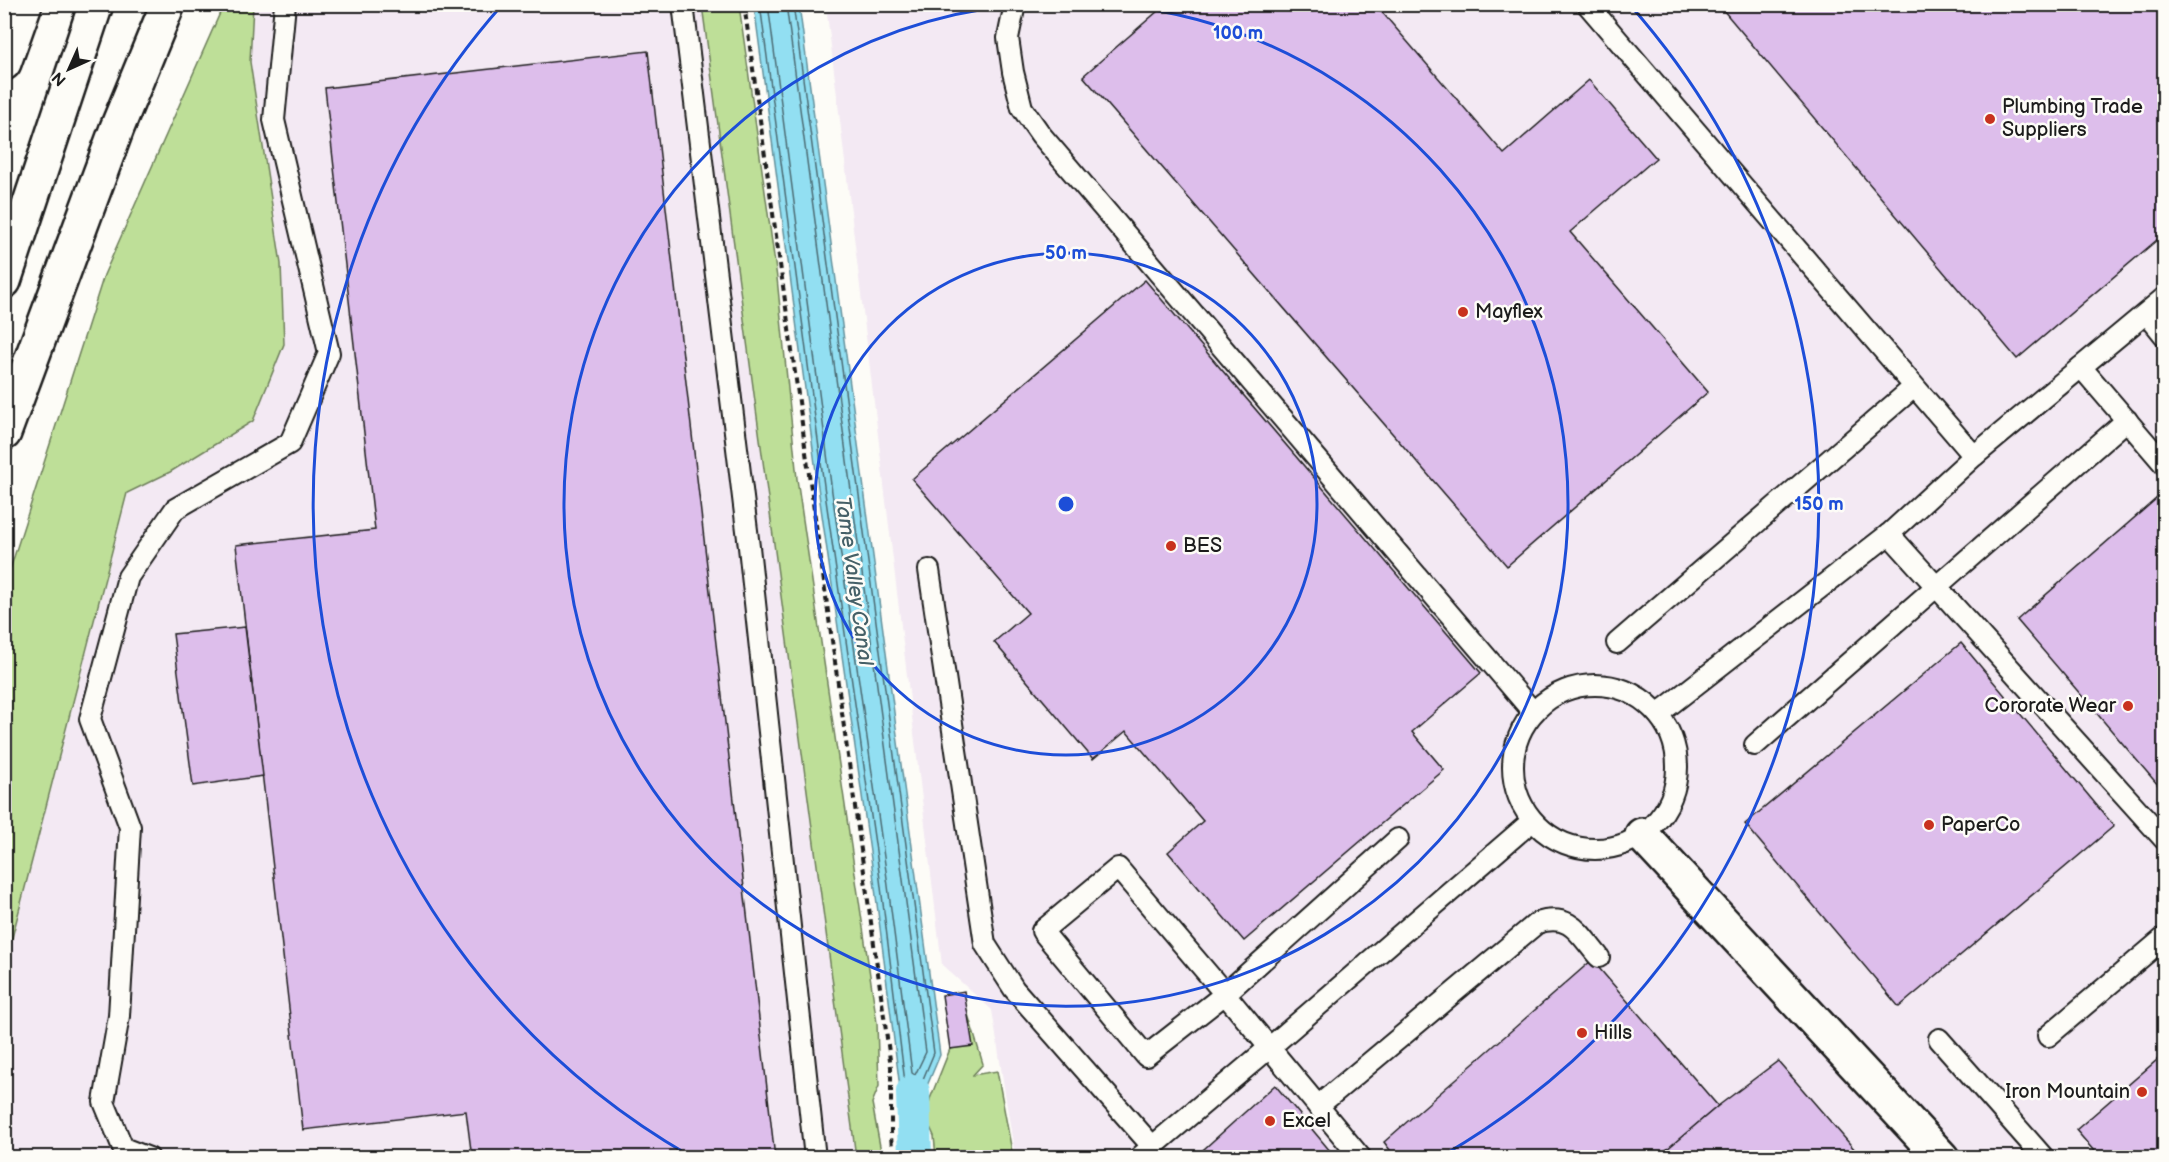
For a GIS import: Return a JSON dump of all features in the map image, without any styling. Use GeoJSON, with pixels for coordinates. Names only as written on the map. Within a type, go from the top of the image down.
{"type":"FeatureCollection","features":[{"type":"Feature","properties":{"kind":"main road"},"geometry":{"type":"LineString","coordinates":[[4,63],[25,4]]}},
{"type":"Feature","properties":{"kind":"main road"},"geometry":{"type":"LineString","coordinates":[[4,281],[96,4]]}},
{"type":"Feature","properties":{"kind":"main road"},"geometry":{"type":"LineString","coordinates":[[4,433],[117,128],[168,4]]}},
{"type":"Feature","properties":{"kind":"main road"},"geometry":{"type":"LineString","coordinates":[[1642,836],[1942,1158]]}},
{"type":"Feature","properties":{"kind":"lane"},"geometry":{"type":"LineString","coordinates":[[149,1158],[123,1148],[104,1102],[119,1016],[129,827],[90,719],[128,577],[175,510],[290,443],[330,354],[274,120],[285,4]]}},
{"type":"Feature","properties":{"kind":"lane"},"geometry":{"type":"LineString","coordinates":[[683,4],[750,559],[815,1158]]}},
{"type":"Feature","properties":{"kind":"lane"},"geometry":{"type":"LineString","coordinates":[[1015,4],[1008,38],[1013,72],[1022,108],[1041,135],[1533,711]]}},
{"type":"Feature","properties":{"kind":"lane"},"geometry":{"type":"LineString","coordinates":[[1587,4],[1974,456]]}},
{"type":"Feature","properties":{"kind":"lane"},"geometry":{"type":"LineString","coordinates":[[1658,714],[1889,534],[1974,456],[2164,298]]}},
{"type":"Feature","properties":{"kind":"lane"},"geometry":{"type":"LineString","coordinates":[[2147,314],[2164,335]]}},
{"type":"Feature","properties":{"kind":"lane"},"geometry":{"type":"LineString","coordinates":[[2081,367],[2164,464]]}},
{"type":"Feature","properties":{"kind":"lane"},"geometry":{"type":"LineString","coordinates":[[1617,643],[1914,387]]}},
{"type":"Feature","properties":{"kind":"lane"},"geometry":{"type":"LineString","coordinates":[[1755,745],[2127,420]]}},
{"type":"Feature","properties":{"kind":"lane"},"geometry":{"type":"LineString","coordinates":[[1889,534],[2164,839]]}},
{"type":"Feature","properties":{"kind":"lane"},"geometry":{"type":"LineString","coordinates":[[929,570],[985,944],[1014,989],[1146,1152],[1532,821]]}},
{"type":"Feature","properties":{"kind":"lane"},"geometry":{"type":"LineString","coordinates":[[1582,685],[1610,686],[1637,696],[1658,714],[1672,737],[1678,764],[1674,792],[1662,816],[1642,836],[1620,846],[1596,850],[1572,847],[1550,837],[1532,821],[1519,801],[1512,778],[1513,754],[1520,732],[1533,711],[1555,694],[1582,685]]}},
{"type":"Feature","properties":{"kind":"lane"},"geometry":{"type":"LineString","coordinates":[[1361,1158],[1225,994],[1118,868],[1042,931],[1146,1056],[1225,994],[1398,839]]}},
{"type":"Feature","properties":{"kind":"lane"},"geometry":{"type":"LineString","coordinates":[[1318,1106],[1537,923],[1550,919],[1562,920],[1573,927],[1599,957]]}},
{"type":"Feature","properties":{"kind":"lane"},"geometry":{"type":"LineString","coordinates":[[2048,1036],[2164,938]]}},
{"type":"Feature","properties":{"kind":"lane"},"geometry":{"type":"LineString","coordinates":[[1938,1040],[2033,1154]]}},
{"type":"Feature","properties":{"kind":"path"},"geometry":{"type":"LineString","coordinates":[[744,4],[891,1067],[893,1158]]}},
{"type":"Feature","properties":{"kind":"shaded area"},"geometry":{"type":"Polygon","coordinates":[[[250,5],[702,5],[856,1157],[5,1158],[5,965],[155,389],[250,5]]]}},
{"type":"Feature","properties":{"kind":"shaded area"},"geometry":{"type":"Polygon","coordinates":[[[826,5],[2164,5],[2164,1157],[1015,1157],[992,1010],[942,965],[826,5]]]}},
{"type":"Feature","properties":{"kind":"green space"},"geometry":{"type":"Polygon","coordinates":[[[224,4],[253,5],[250,62],[281,264],[284,344],[253,421],[170,472],[127,493],[5,965],[5,585],[104,275],[224,4]]]}},
{"type":"Feature","properties":{"kind":"green space"},"geometry":{"type":"Polygon","coordinates":[[[702,5],[739,5],[777,278],[797,479],[877,1023],[879,1086],[872,1103],[882,1157],[856,1157],[702,5]]]}},
{"type":"Feature","properties":{"kind":"green space"},"geometry":{"type":"Polygon","coordinates":[[[967,1011],[983,1064],[973,1075],[997,1071],[1013,1157],[936,1157],[934,1136],[926,1118],[930,1099],[950,1049],[972,1045],[967,1011]]]}},
{"type":"Feature","properties":{"kind":"water"},"geometry":{"type":"Polygon","coordinates":[[[754,5],[799,5],[940,1055],[924,1093],[913,1140],[904,1120],[874,880],[819,494],[754,5]]]}},
{"type":"Feature","properties":{"kind":"building","name":"Mayflex"},"geometry":{"type":"Polygon","coordinates":[[[1166,4],[1375,4],[1504,154],[1589,80],[1656,158],[1570,232],[1708,392],[1507,566],[1083,76],[1166,4]]]}},
{"type":"Feature","properties":{"kind":"building","name":"Plumbing Trade Suppliers"},"geometry":{"type":"Polygon","coordinates":[[[1718,4],[2164,4],[2164,234],[2017,359],[1718,4]]]}},
{"type":"Feature","properties":{"kind":"building"},"geometry":{"type":"Polygon","coordinates":[[[648,51],[775,1158],[472,1158],[466,1111],[303,1130],[236,545],[375,530],[325,88],[648,51]]]}},
{"type":"Feature","properties":{"kind":"building","name":"BES"},"geometry":{"type":"Polygon","coordinates":[[[1145,280],[1481,673],[1412,732],[1444,770],[1244,941],[1168,852],[1203,821],[1126,731],[1093,759],[994,642],[1028,613],[912,479],[1145,280]]]}},
{"type":"Feature","properties":{"kind":"building","name":"Cororate Wear"},"geometry":{"type":"Polygon","coordinates":[[[2164,492],[2164,792],[2017,620],[2164,492]]]}},
{"type":"Feature","properties":{"kind":"building"},"geometry":{"type":"Polygon","coordinates":[[[245,627],[263,776],[193,786],[173,634],[245,627]]]}},
{"type":"Feature","properties":{"kind":"building","name":"PaperCo"},"geometry":{"type":"Polygon","coordinates":[[[1961,643],[2114,826],[1899,1007],[1745,824],[1961,643]]]}},
{"type":"Feature","properties":{"kind":"building","name":"Hills"},"geometry":{"type":"Polygon","coordinates":[[[1592,960],[1718,1106],[1657,1158],[1396,1158],[1384,1142],[1592,960]]]}},
{"type":"Feature","properties":{"kind":"building"},"geometry":{"type":"Polygon","coordinates":[[[964,991],[973,1046],[950,1049],[942,995],[964,991]]]}},
{"type":"Feature","properties":{"kind":"building","name":"Iron Mountain"},"geometry":{"type":"Polygon","coordinates":[[[2164,1054],[2164,1158],[2100,1158],[2076,1130],[2164,1054]]]}},
{"type":"Feature","properties":{"kind":"building"},"geometry":{"type":"Polygon","coordinates":[[[1778,1061],[1862,1158],[1672,1158],[1666,1150],[1718,1106],[1778,1061]]]}},
{"type":"Feature","properties":{"kind":"building","name":"Excel"},"geometry":{"type":"Polygon","coordinates":[[[1275,1085],[1336,1158],[1194,1158],[1275,1085]]]}},
{"type":"Feature","properties":{"kind":"waterway","name":"Tame Valley Canal"},"geometry":{"type":"LineString","coordinates":[[913,1092],[915,1158]]}},
{"type":"Feature","properties":{"kind":"place","name":"Plumbing Trade Suppliers"},"geometry":{"type":"Point","coordinates":[1990,119]}},
{"type":"Feature","properties":{"kind":"place","name":"Mayflex"},"geometry":{"type":"Point","coordinates":[1463,312]}},
{"type":"Feature","properties":{"kind":"place","name":"BES"},"geometry":{"type":"Point","coordinates":[1171,546]}},
{"type":"Feature","properties":{"kind":"place","name":"Cororate Wear"},"geometry":{"type":"Point","coordinates":[2128,706]}},
{"type":"Feature","properties":{"kind":"place","name":"PaperCo"},"geometry":{"type":"Point","coordinates":[1929,825]}},
{"type":"Feature","properties":{"kind":"place","name":"Hills"},"geometry":{"type":"Point","coordinates":[1582,1033]}},
{"type":"Feature","properties":{"kind":"place","name":"Iron Mountain"},"geometry":{"type":"Point","coordinates":[2142,1092]}},
{"type":"Feature","properties":{"kind":"place","name":"Excel"},"geometry":{"type":"Point","coordinates":[1270,1121]}}]}
